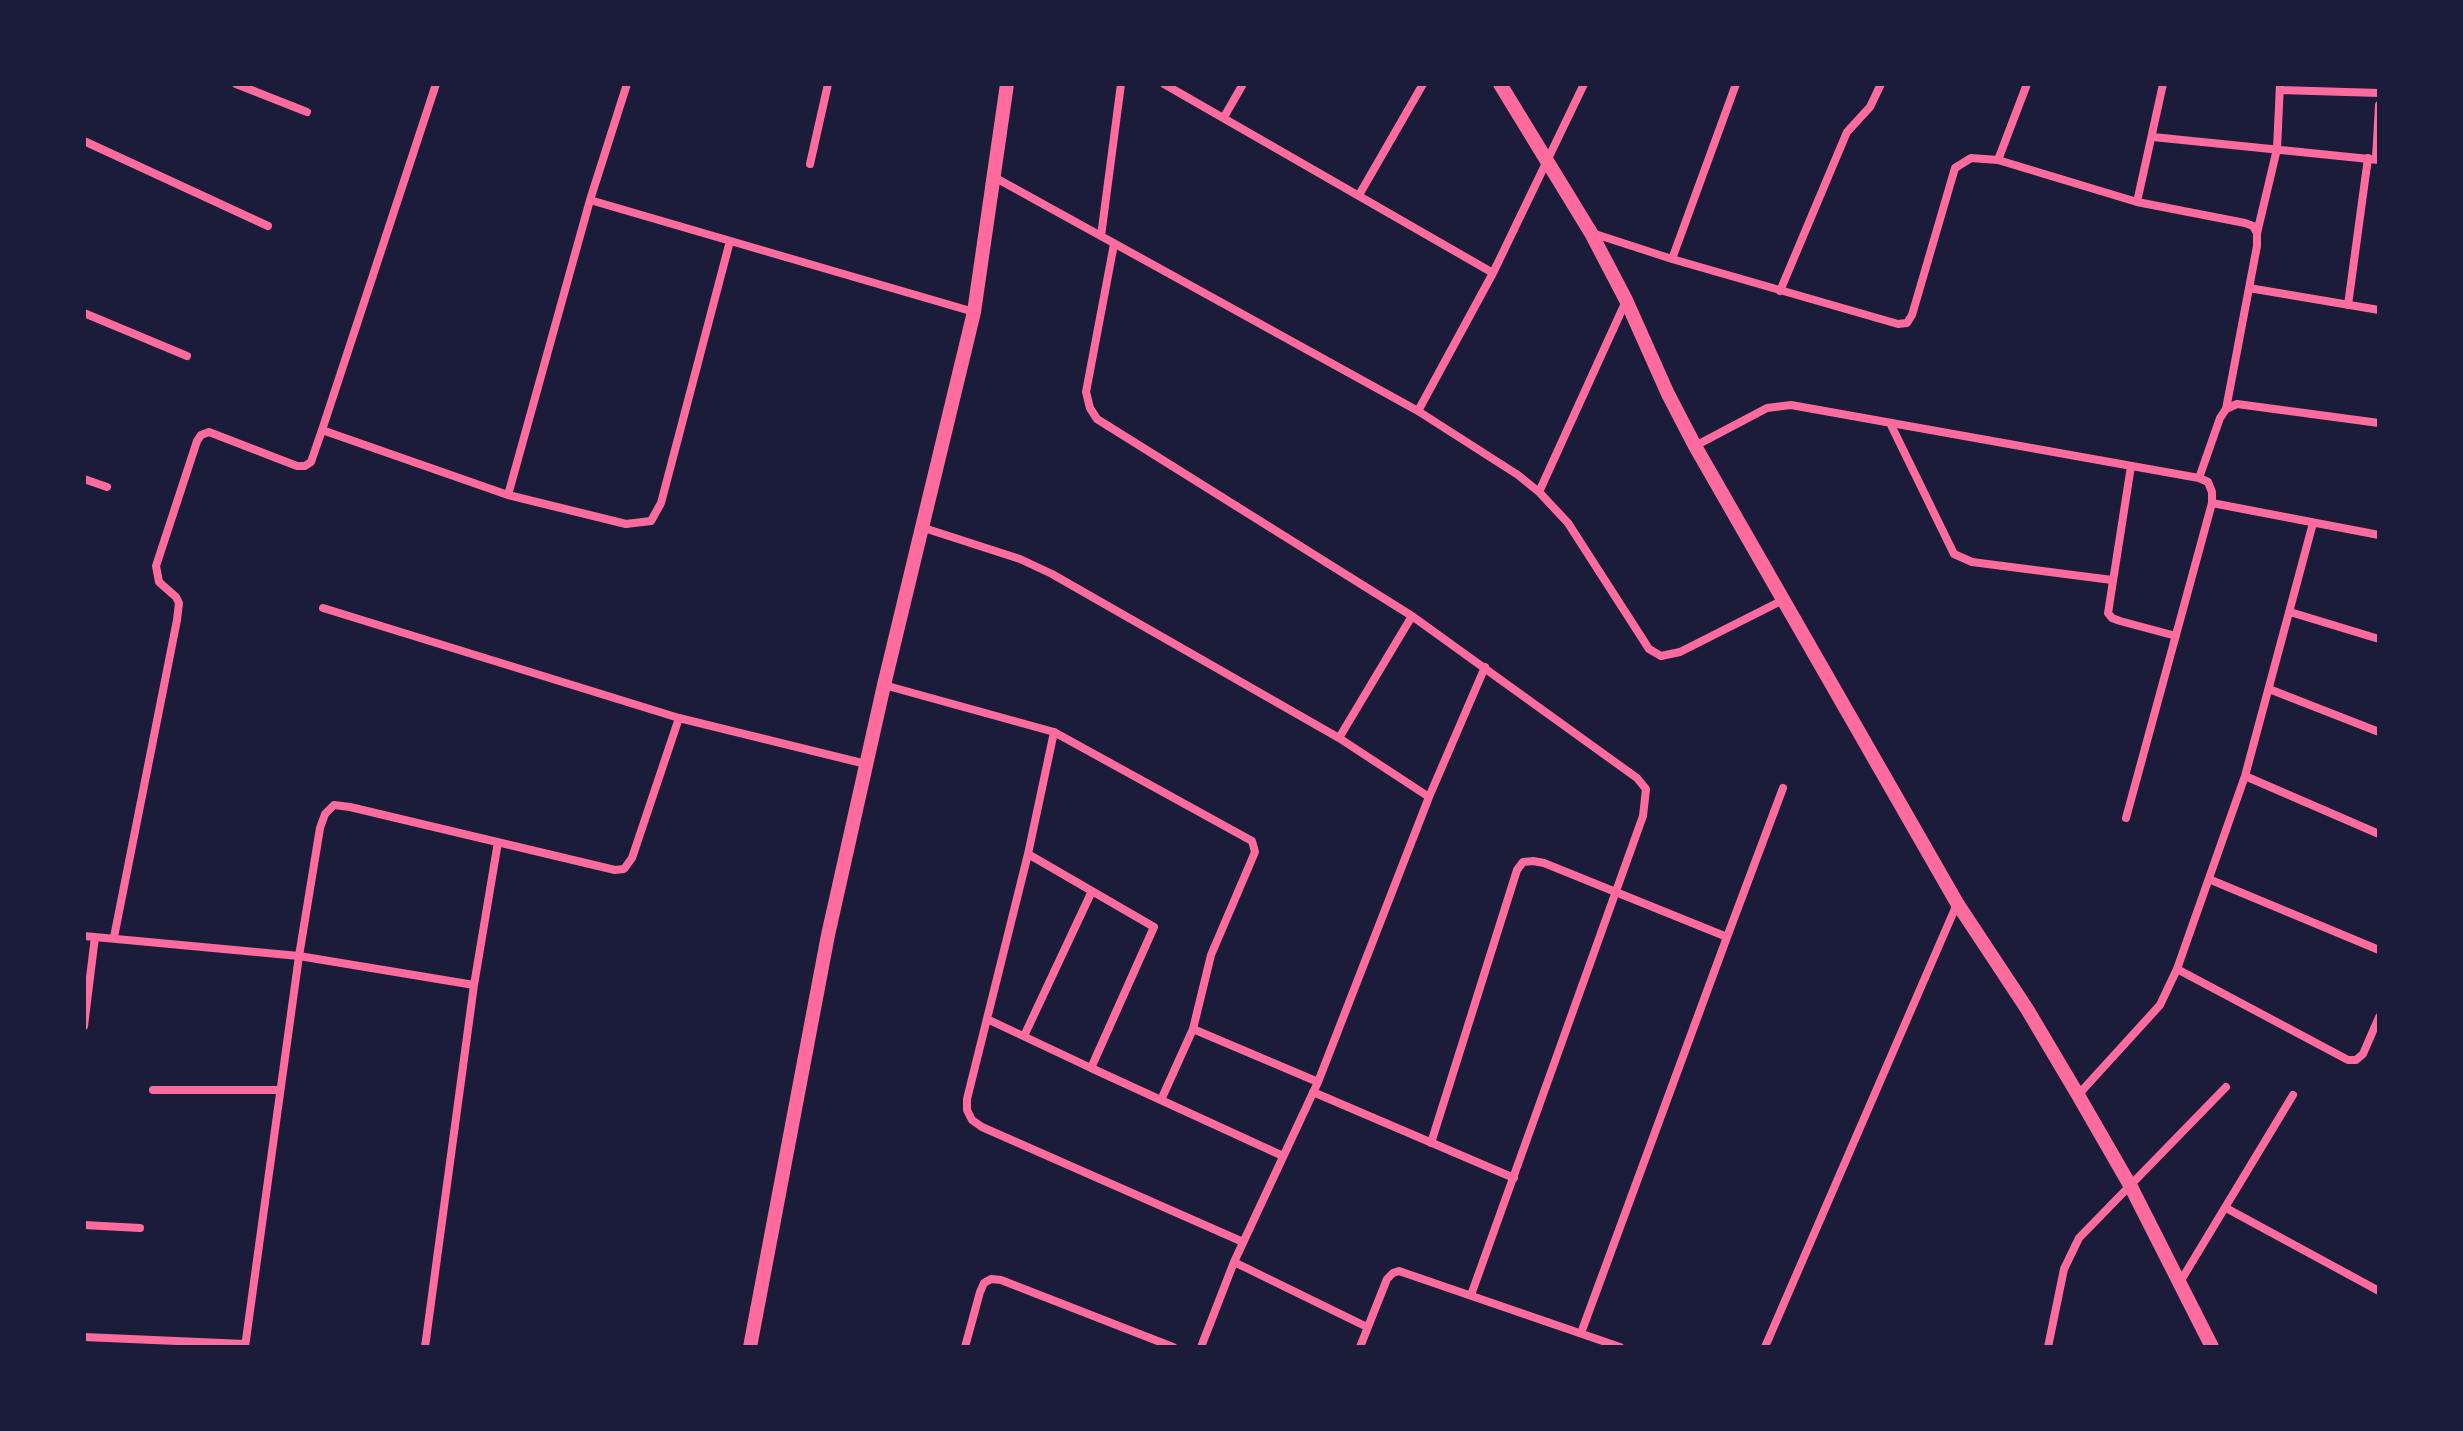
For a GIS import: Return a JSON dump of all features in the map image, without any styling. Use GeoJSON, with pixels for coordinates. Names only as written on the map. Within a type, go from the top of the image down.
{"type":"FeatureCollection","features":[{"type":"Feature","properties":{"kind":"street"},"geometry":{"type":"LineString","coordinates":[[236,84],[307,112]]}},
{"type":"Feature","properties":{"kind":"street"},"geometry":{"type":"LineString","coordinates":[[114,937],[179,603],[159,582],[156,566],[197,441],[209,432],[297,466],[311,462],[436,84]]}},
{"type":"Feature","properties":{"kind":"street"},"geometry":{"type":"LineString","coordinates":[[508,495],[590,200],[627,84]]}},
{"type":"Feature","properties":{"kind":"street"},"geometry":{"type":"LineString","coordinates":[[810,164],[828,84]]}},
{"type":"Feature","properties":{"kind":"street"},"geometry":{"type":"LineString","coordinates":[[752,1347],[828,935],[884,685],[974,312],[1007,84]]}},
{"type":"Feature","properties":{"kind":"street"},"geometry":{"type":"LineString","coordinates":[[1101,236],[1121,84]]}},
{"type":"Feature","properties":{"kind":"street"},"geometry":{"type":"LineString","coordinates":[[1164,84],[1493,273]]}},
{"type":"Feature","properties":{"kind":"street"},"geometry":{"type":"LineString","coordinates":[[1224,117],[1243,84]]}},
{"type":"Feature","properties":{"kind":"street"},"geometry":{"type":"LineString","coordinates":[[1359,195],[1423,84]]}},
{"type":"Feature","properties":{"kind":"street"},"geometry":{"type":"LineString","coordinates":[[1500,84],[1591,233],[1695,446],[1783,600],[1957,903],[2027,1009],[2131,1187],[2212,1347]]}},
{"type":"Feature","properties":{"kind":"street"},"geometry":{"type":"LineString","coordinates":[[1418,411],[1493,273],[1584,84]]}},
{"type":"Feature","properties":{"kind":"street"},"geometry":{"type":"LineString","coordinates":[[1672,259],[1736,84]]}},
{"type":"Feature","properties":{"kind":"street"},"geometry":{"type":"LineString","coordinates":[[1780,291],[1847,132],[1870,107],[1881,84]]}},
{"type":"Feature","properties":{"kind":"street"},"geometry":{"type":"LineString","coordinates":[[1998,160],[2027,84]]}},
{"type":"Feature","properties":{"kind":"street"},"geometry":{"type":"LineString","coordinates":[[2137,202],[2162,84]]}},
{"type":"Feature","properties":{"kind":"street"},"geometry":{"type":"LineString","coordinates":[[2199,478],[2226,409],[2257,233],[2277,149],[2280,87],[2379,93]]}},
{"type":"Feature","properties":{"kind":"street"},"geometry":{"type":"LineString","coordinates":[[2348,305],[2374,159],[2379,105]]}},
{"type":"Feature","properties":{"kind":"street"},"geometry":{"type":"LineString","coordinates":[[2153,137],[2374,159]]}},
{"type":"Feature","properties":{"kind":"street"},"geometry":{"type":"LineString","coordinates":[[84,141],[268,226]]}},
{"type":"Feature","properties":{"kind":"street"},"geometry":{"type":"LineString","coordinates":[[1591,233],[1780,291],[1889,322],[1907,323],[1912,315],[1955,168],[1971,158],[1998,160],[2137,202],[2245,223],[2253,226],[2257,233]]}},
{"type":"Feature","properties":{"kind":"street"},"geometry":{"type":"LineString","coordinates":[[993,177],[1418,411],[1518,475],[1568,523],[1649,649],[1661,656],[1680,652],[1783,600]]}},
{"type":"Feature","properties":{"kind":"street"},"geometry":{"type":"LineString","coordinates":[[590,200],[974,312]]}},
{"type":"Feature","properties":{"kind":"street"},"geometry":{"type":"LineString","coordinates":[[322,430],[508,495],[626,524],[651,521],[661,503],[730,241]]}},
{"type":"Feature","properties":{"kind":"street"},"geometry":{"type":"LineString","coordinates":[[1114,244],[1086,392],[1097,419],[1412,616],[1637,778],[1646,789],[1643,816],[1471,1295]]}},
{"type":"Feature","properties":{"kind":"street"},"geometry":{"type":"LineString","coordinates":[[2249,288],[2379,310]]}},
{"type":"Feature","properties":{"kind":"street"},"geometry":{"type":"LineString","coordinates":[[1539,492],[1626,300]]}},
{"type":"Feature","properties":{"kind":"street"},"geometry":{"type":"LineString","coordinates":[[84,313],[187,356]]}},
{"type":"Feature","properties":{"kind":"street"},"geometry":{"type":"LineString","coordinates":[[2226,409],[2237,404],[2379,423]]}},
{"type":"Feature","properties":{"kind":"street"},"geometry":{"type":"LineString","coordinates":[[1695,446],[1767,408],[1791,405],[2208,482],[2212,503],[2126,818]]}},
{"type":"Feature","properties":{"kind":"street"},"geometry":{"type":"LineString","coordinates":[[1890,423],[1954,554],[1962,559],[2112,580]]}},
{"type":"Feature","properties":{"kind":"street"},"geometry":{"type":"LineString","coordinates":[[2131,466],[2108,605],[2112,618],[2176,636]]}},
{"type":"Feature","properties":{"kind":"street"},"geometry":{"type":"LineString","coordinates":[[84,479],[107,487]]}},
{"type":"Feature","properties":{"kind":"street"},"geometry":{"type":"LineString","coordinates":[[2212,503],[2379,535]]}},
{"type":"Feature","properties":{"kind":"street"},"geometry":{"type":"LineString","coordinates":[[2078,1095],[2160,1005],[2177,969],[2211,880],[2245,776],[2313,523]]}},
{"type":"Feature","properties":{"kind":"street"},"geometry":{"type":"LineString","coordinates":[[924,528],[1020,559],[1052,574],[1339,738],[1429,797]]}},
{"type":"Feature","properties":{"kind":"street"},"geometry":{"type":"LineString","coordinates":[[323,608],[679,718],[866,764]]}},
{"type":"Feature","properties":{"kind":"street"},"geometry":{"type":"LineString","coordinates":[[2290,612],[2379,639]]}},
{"type":"Feature","properties":{"kind":"street"},"geometry":{"type":"LineString","coordinates":[[1339,738],[1412,616]]}},
{"type":"Feature","properties":{"kind":"street"},"geometry":{"type":"LineString","coordinates":[[1201,1347],[1234,1262],[1318,1082],[1429,797],[1485,667]]}},
{"type":"Feature","properties":{"kind":"street"},"geometry":{"type":"LineString","coordinates":[[884,685],[1054,732],[1252,841],[1255,852],[1211,955],[1193,1029],[1161,1100]]}},
{"type":"Feature","properties":{"kind":"street"},"geometry":{"type":"LineString","coordinates":[[2269,689],[2379,732]]}},
{"type":"Feature","properties":{"kind":"street"},"geometry":{"type":"LineString","coordinates":[[84,1337],[245,1346],[299,956],[325,814],[334,805],[604,868],[624,869],[632,858],[679,718]]}},
{"type":"Feature","properties":{"kind":"street"},"geometry":{"type":"LineString","coordinates":[[1054,732],[1028,854],[967,1099],[967,1110],[972,1120],[982,1127],[1243,1242]]}},
{"type":"Feature","properties":{"kind":"street"},"geometry":{"type":"LineString","coordinates":[[2245,776],[2379,834]]}},
{"type":"Feature","properties":{"kind":"street"},"geometry":{"type":"LineString","coordinates":[[1581,1333],[1783,788]]}},
{"type":"Feature","properties":{"kind":"street"},"geometry":{"type":"LineString","coordinates":[[425,1347],[474,985],[498,842]]}},
{"type":"Feature","properties":{"kind":"street"},"geometry":{"type":"LineString","coordinates":[[1028,854],[1154,927],[1091,1068]]}},
{"type":"Feature","properties":{"kind":"street"},"geometry":{"type":"LineString","coordinates":[[1431,1143],[1517,870],[1523,862],[1533,861],[1727,937]]}},
{"type":"Feature","properties":{"kind":"street"},"geometry":{"type":"LineString","coordinates":[[2211,880],[2379,950]]}},
{"type":"Feature","properties":{"kind":"street"},"geometry":{"type":"LineString","coordinates":[[1024,1036],[1092,891]]}},
{"type":"Feature","properties":{"kind":"street"},"geometry":{"type":"LineString","coordinates":[[1765,1347],[1957,903]]}},
{"type":"Feature","properties":{"kind":"street"},"geometry":{"type":"LineString","coordinates":[[84,936],[299,956],[474,985]]}},
{"type":"Feature","properties":{"kind":"street"},"geometry":{"type":"LineString","coordinates":[[84,1026],[95,937]]}},
{"type":"Feature","properties":{"kind":"street"},"geometry":{"type":"LineString","coordinates":[[2177,969],[2348,1060],[2356,1060],[2363,1054],[2379,1017]]}},
{"type":"Feature","properties":{"kind":"street"},"geometry":{"type":"LineString","coordinates":[[987,1019],[1283,1156]]}},
{"type":"Feature","properties":{"kind":"street"},"geometry":{"type":"LineString","coordinates":[[1193,1029],[1318,1082]]}},
{"type":"Feature","properties":{"kind":"street"},"geometry":{"type":"LineString","coordinates":[[2048,1347],[2069,1255],[2079,1238],[2226,1087]]}},
{"type":"Feature","properties":{"kind":"street"},"geometry":{"type":"LineString","coordinates":[[153,1090],[279,1090]]}},
{"type":"Feature","properties":{"kind":"street"},"geometry":{"type":"LineString","coordinates":[[1313,1092],[1514,1178]]}},
{"type":"Feature","properties":{"kind":"street"},"geometry":{"type":"LineString","coordinates":[[2179,1282],[2293,1095]]}},
{"type":"Feature","properties":{"kind":"street"},"geometry":{"type":"LineString","coordinates":[[2226,1208],[2379,1291]]}},
{"type":"Feature","properties":{"kind":"street"},"geometry":{"type":"LineString","coordinates":[[84,1225],[140,1228]]}},
{"type":"Feature","properties":{"kind":"street"},"geometry":{"type":"LineString","coordinates":[[1234,1262],[1367,1327]]}},
{"type":"Feature","properties":{"kind":"street"},"geometry":{"type":"LineString","coordinates":[[1360,1347],[1387,1279],[1393,1273],[1408,1273],[1620,1347]]}},
{"type":"Feature","properties":{"kind":"street"},"geometry":{"type":"LineString","coordinates":[[965,1347],[980,1292],[984,1283],[991,1279],[1001,1280],[1173,1347]]}}]}
